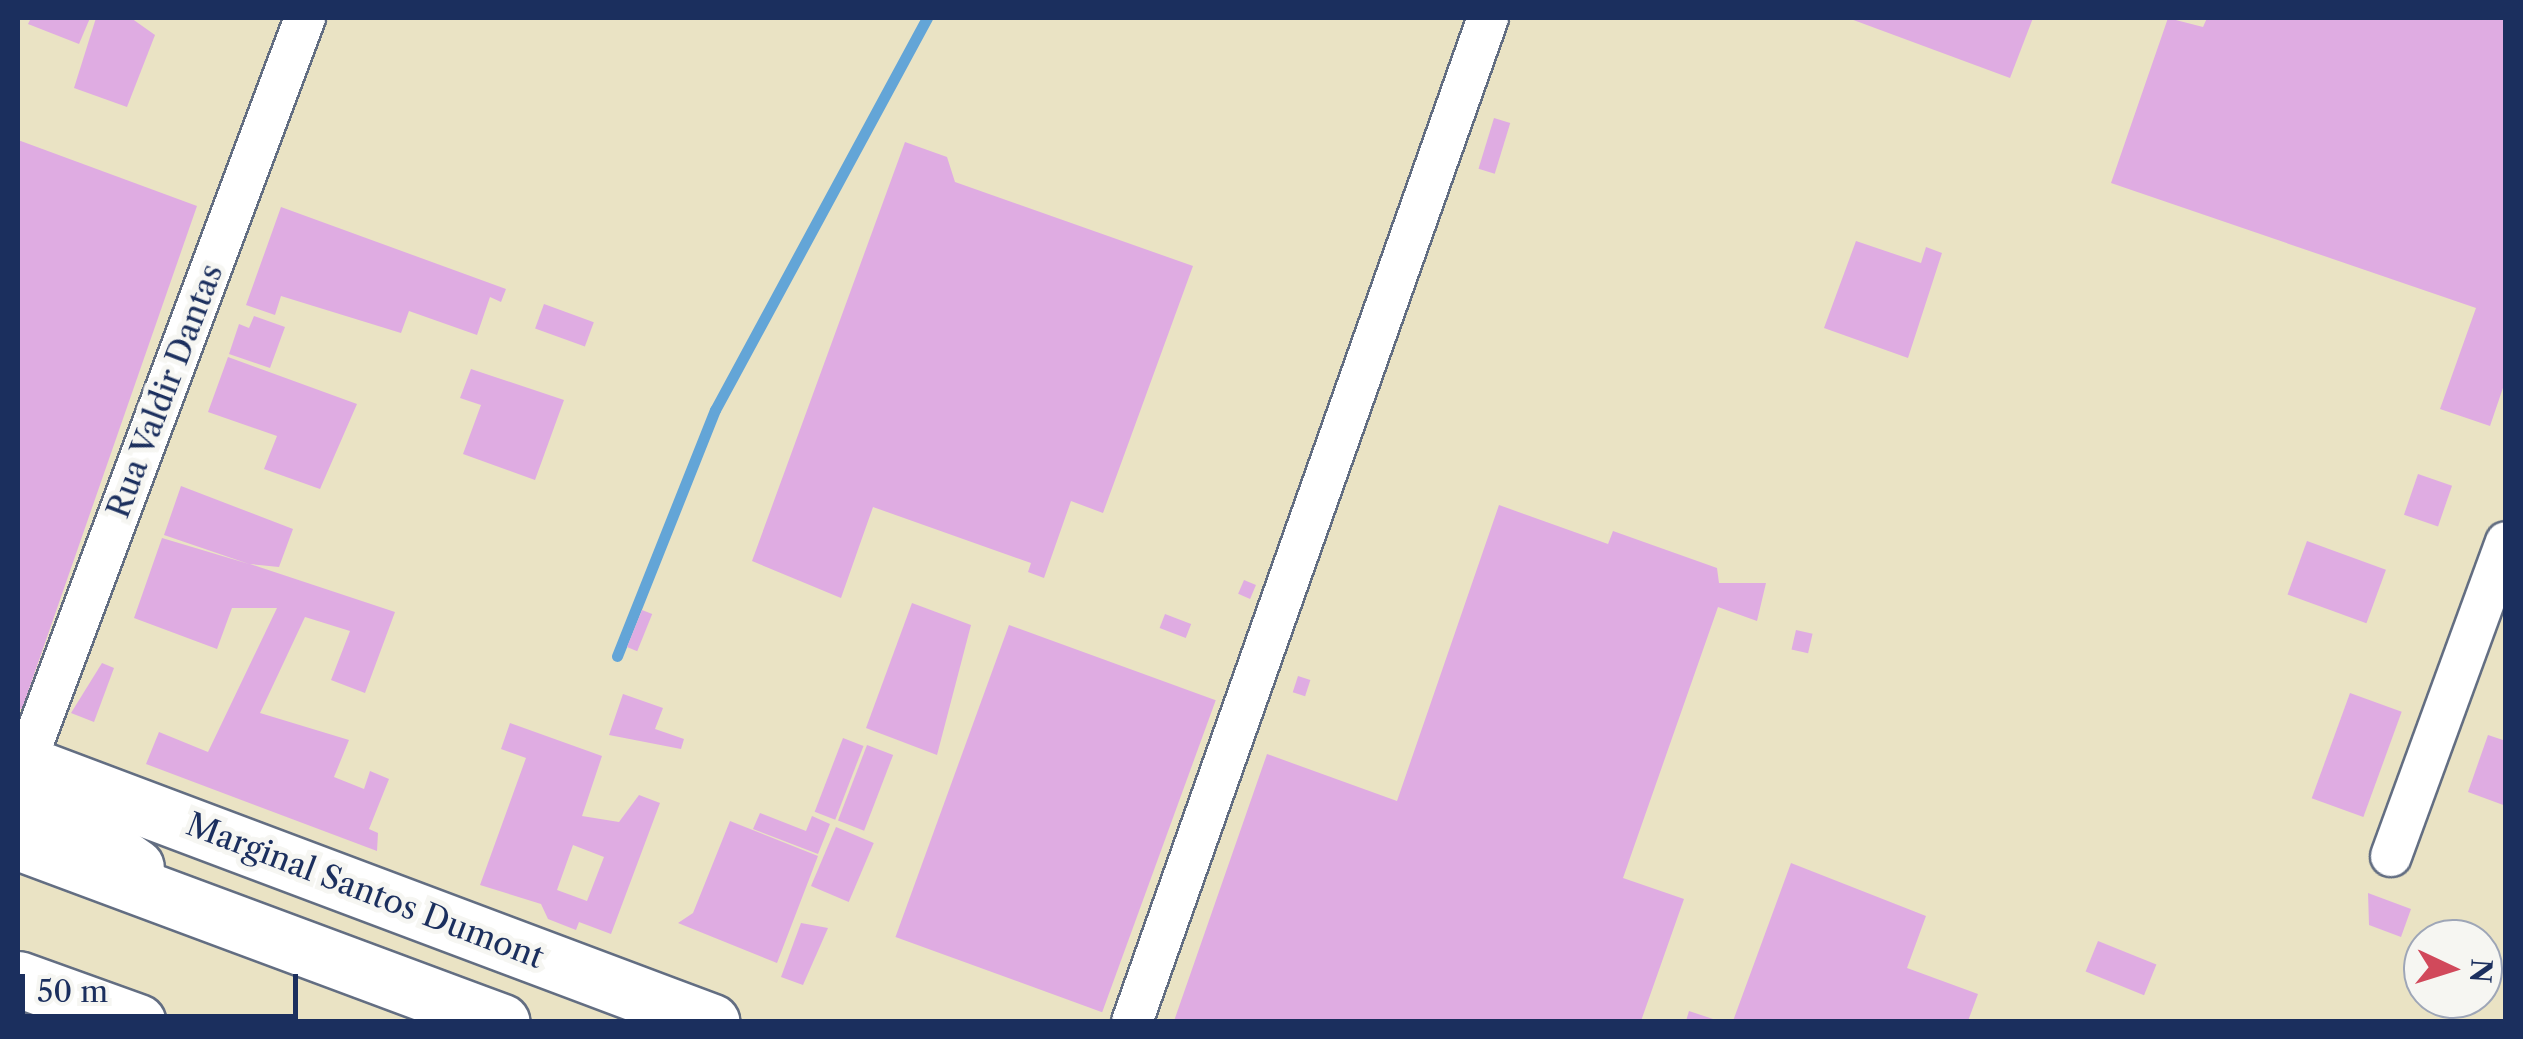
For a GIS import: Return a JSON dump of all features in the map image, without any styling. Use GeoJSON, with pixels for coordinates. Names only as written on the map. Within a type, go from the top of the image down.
{"type":"FeatureCollection","features":[{"type":"Feature","properties":{"kind":"main road"},"geometry":{"type":"LineString","coordinates":[[20,770],[186,905]]}},
{"type":"Feature","properties":{"kind":"main road","name":"Marginal Santos Dumont"},"geometry":{"type":"LineString","coordinates":[[20,770],[712,1022]]}},
{"type":"Feature","properties":{"kind":"main road"},"geometry":{"type":"LineString","coordinates":[[18,842],[502,1022]]}},
{"type":"Feature","properties":{"kind":"main road"},"geometry":{"type":"LineString","coordinates":[[18,979],[138,1022]]}},
{"type":"Feature","properties":{"kind":"street","name":"Rua Valdir Dantas"},"geometry":{"type":"LineString","coordinates":[[20,770],[305,18]]}},
{"type":"Feature","properties":{"kind":"street"},"geometry":{"type":"LineString","coordinates":[[1132,1022],[1488,18]]}},
{"type":"Feature","properties":{"kind":"street"},"geometry":{"type":"LineString","coordinates":[[2391,856],[2506,542]]}},
{"type":"Feature","properties":{"kind":"building"},"geometry":{"type":"Polygon","coordinates":[[[31,18],[90,18],[79,44],[28,24],[31,18]]]}},
{"type":"Feature","properties":{"kind":"building"},"geometry":{"type":"Polygon","coordinates":[[[96,18],[131,18],[155,35],[127,107],[74,88],[96,18]]]}},
{"type":"Feature","properties":{"kind":"building"},"geometry":{"type":"Polygon","coordinates":[[[1848,18],[2033,18],[2010,78],[1848,18]]]}},
{"type":"Feature","properties":{"kind":"building"},"geometry":{"type":"Polygon","coordinates":[[[2168,18],[2203,27],[2207,18],[2506,18],[2506,379],[2490,426],[2440,409],[2476,308],[2111,183],[2168,18]]]}},
{"type":"Feature","properties":{"kind":"building"},"geometry":{"type":"Polygon","coordinates":[[[1494,118],[1510,123],[1495,174],[1479,169],[1494,118]]]}},
{"type":"Feature","properties":{"kind":"building"},"geometry":{"type":"Polygon","coordinates":[[[18,140],[197,206],[22,709],[18,708],[18,140]]]}},
{"type":"Feature","properties":{"kind":"building"},"geometry":{"type":"Polygon","coordinates":[[[905,142],[947,157],[955,182],[1193,266],[1103,513],[1071,501],[1044,578],[1028,572],[1031,563],[873,507],[841,598],[752,561],[905,142]]]}},
{"type":"Feature","properties":{"kind":"building"},"geometry":{"type":"Polygon","coordinates":[[[281,207],[506,289],[501,302],[490,297],[477,335],[409,311],[401,333],[281,296],[275,315],[246,305],[281,207]]]}},
{"type":"Feature","properties":{"kind":"building"},"geometry":{"type":"Polygon","coordinates":[[[1856,241],[1921,263],[1926,247],[1942,253],[1908,358],[1824,328],[1856,241]]]}},
{"type":"Feature","properties":{"kind":"building"},"geometry":{"type":"Polygon","coordinates":[[[544,304],[594,322],[585,347],[535,328],[544,304]]]}},
{"type":"Feature","properties":{"kind":"building"},"geometry":{"type":"Polygon","coordinates":[[[254,316],[285,327],[270,368],[229,354],[239,324],[249,328],[254,316]]]}},
{"type":"Feature","properties":{"kind":"building"},"geometry":{"type":"Polygon","coordinates":[[[228,357],[357,404],[320,489],[264,469],[277,436],[208,412],[228,357]]]}},
{"type":"Feature","properties":{"kind":"building"},"geometry":{"type":"Polygon","coordinates":[[[471,369],[564,400],[535,480],[463,454],[481,405],[460,398],[471,369]]]}},
{"type":"Feature","properties":{"kind":"building"},"geometry":{"type":"Polygon","coordinates":[[[2418,474],[2452,486],[2438,526],[2404,515],[2418,474]]]}},
{"type":"Feature","properties":{"kind":"building"},"geometry":{"type":"Polygon","coordinates":[[[181,486],[293,529],[279,567],[250,564],[395,612],[365,693],[331,680],[350,631],[305,617],[260,713],[349,740],[334,777],[364,789],[370,771],[389,779],[369,829],[378,833],[377,851],[146,764],[159,732],[208,752],[277,608],[232,608],[217,649],[134,618],[162,538],[249,564],[164,535],[181,486]]]}},
{"type":"Feature","properties":{"kind":"building"},"geometry":{"type":"Polygon","coordinates":[[[1499,505],[1608,544],[1613,531],[1717,568],[1719,583],[1766,583],[1757,621],[1718,607],[1623,878],[1684,899],[1641,1021],[1174,1021],[1267,754],[1397,801],[1499,505]]]}},
{"type":"Feature","properties":{"kind":"building"},"geometry":{"type":"Polygon","coordinates":[[[2307,541],[2386,570],[2366,623],[2288,595],[2307,541]]]}},
{"type":"Feature","properties":{"kind":"building"},"geometry":{"type":"Polygon","coordinates":[[[1244,580],[1256,585],[1250,599],[1238,594],[1244,580]]]}},
{"type":"Feature","properties":{"kind":"building"},"geometry":{"type":"Polygon","coordinates":[[[912,603],[971,625],[937,755],[866,728],[912,603]]]}},
{"type":"Feature","properties":{"kind":"building"},"geometry":{"type":"Polygon","coordinates":[[[642,610],[652,614],[637,651],[627,647],[642,610]]]}},
{"type":"Feature","properties":{"kind":"building"},"geometry":{"type":"Polygon","coordinates":[[[1165,614],[1191,624],[1186,638],[1160,628],[1165,614]]]}},
{"type":"Feature","properties":{"kind":"building"},"geometry":{"type":"Polygon","coordinates":[[[1009,625],[1216,700],[1102,1012],[895,937],[1009,625]]]}},
{"type":"Feature","properties":{"kind":"building"},"geometry":{"type":"Polygon","coordinates":[[[1796,630],[1813,634],[1808,653],[1792,649],[1796,630]]]}},
{"type":"Feature","properties":{"kind":"building"},"geometry":{"type":"Polygon","coordinates":[[[102,663],[114,668],[94,722],[71,713],[102,663]]]}},
{"type":"Feature","properties":{"kind":"building"},"geometry":{"type":"Polygon","coordinates":[[[1298,676],[1310,680],[1305,696],[1293,692],[1298,676]]]}},
{"type":"Feature","properties":{"kind":"building"},"geometry":{"type":"Polygon","coordinates":[[[2350,693],[2402,712],[2363,817],[2312,798],[2350,693]]]}},
{"type":"Feature","properties":{"kind":"building"},"geometry":{"type":"Polygon","coordinates":[[[623,694],[663,708],[655,729],[684,739],[681,749],[609,735],[623,694]]]}},
{"type":"Feature","properties":{"kind":"building"},"geometry":{"type":"Polygon","coordinates":[[[510,723],[602,756],[582,816],[619,822],[639,795],[660,803],[611,934],[579,922],[576,930],[548,919],[541,904],[480,885],[526,758],[501,749],[510,723]],[[573,845],[557,890],[587,901],[604,857],[573,845]]]}},
{"type":"Feature","properties":{"kind":"building"},"geometry":{"type":"Polygon","coordinates":[[[2488,735],[2506,741],[2506,806],[2468,792],[2488,735]]]}},
{"type":"Feature","properties":{"kind":"building"},"geometry":{"type":"Polygon","coordinates":[[[843,738],[864,746],[835,820],[815,812],[843,738]]]}},
{"type":"Feature","properties":{"kind":"building"},"geometry":{"type":"Polygon","coordinates":[[[867,745],[893,755],[864,831],[838,821],[867,745]]]}},
{"type":"Feature","properties":{"kind":"building"},"geometry":{"type":"Polygon","coordinates":[[[760,813],[806,831],[812,816],[830,824],[818,854],[753,829],[760,813]]]}},
{"type":"Feature","properties":{"kind":"building"},"geometry":{"type":"Polygon","coordinates":[[[730,821],[818,856],[777,963],[678,923],[693,913],[730,821]]]}},
{"type":"Feature","properties":{"kind":"building"},"geometry":{"type":"Polygon","coordinates":[[[836,827],[874,843],[849,902],[811,886],[836,827]]]}},
{"type":"Feature","properties":{"kind":"building"},"geometry":{"type":"Polygon","coordinates":[[[1791,863],[1926,916],[1907,968],[1978,994],[1968,1021],[1733,1021],[1791,863]]]}},
{"type":"Feature","properties":{"kind":"building"},"geometry":{"type":"Polygon","coordinates":[[[2368,893],[2411,909],[2407,919],[2403,919],[2401,937],[2369,925],[2368,893]]]}},
{"type":"Feature","properties":{"kind":"building"},"geometry":{"type":"Polygon","coordinates":[[[801,923],[828,928],[803,985],[781,977],[801,923]]]}},
{"type":"Feature","properties":{"kind":"building"},"geometry":{"type":"Polygon","coordinates":[[[2098,941],[2156,965],[2144,995],[2086,972],[2098,941]]]}},
{"type":"Feature","properties":{"kind":"building"},"geometry":{"type":"Polygon","coordinates":[[[1689,1011],[1719,1021],[1686,1021],[1689,1011]]]}},
{"type":"Feature","properties":{"kind":"waterway"},"geometry":{"type":"LineString","coordinates":[[617,656],[715,410],[927,18]]}}]}
